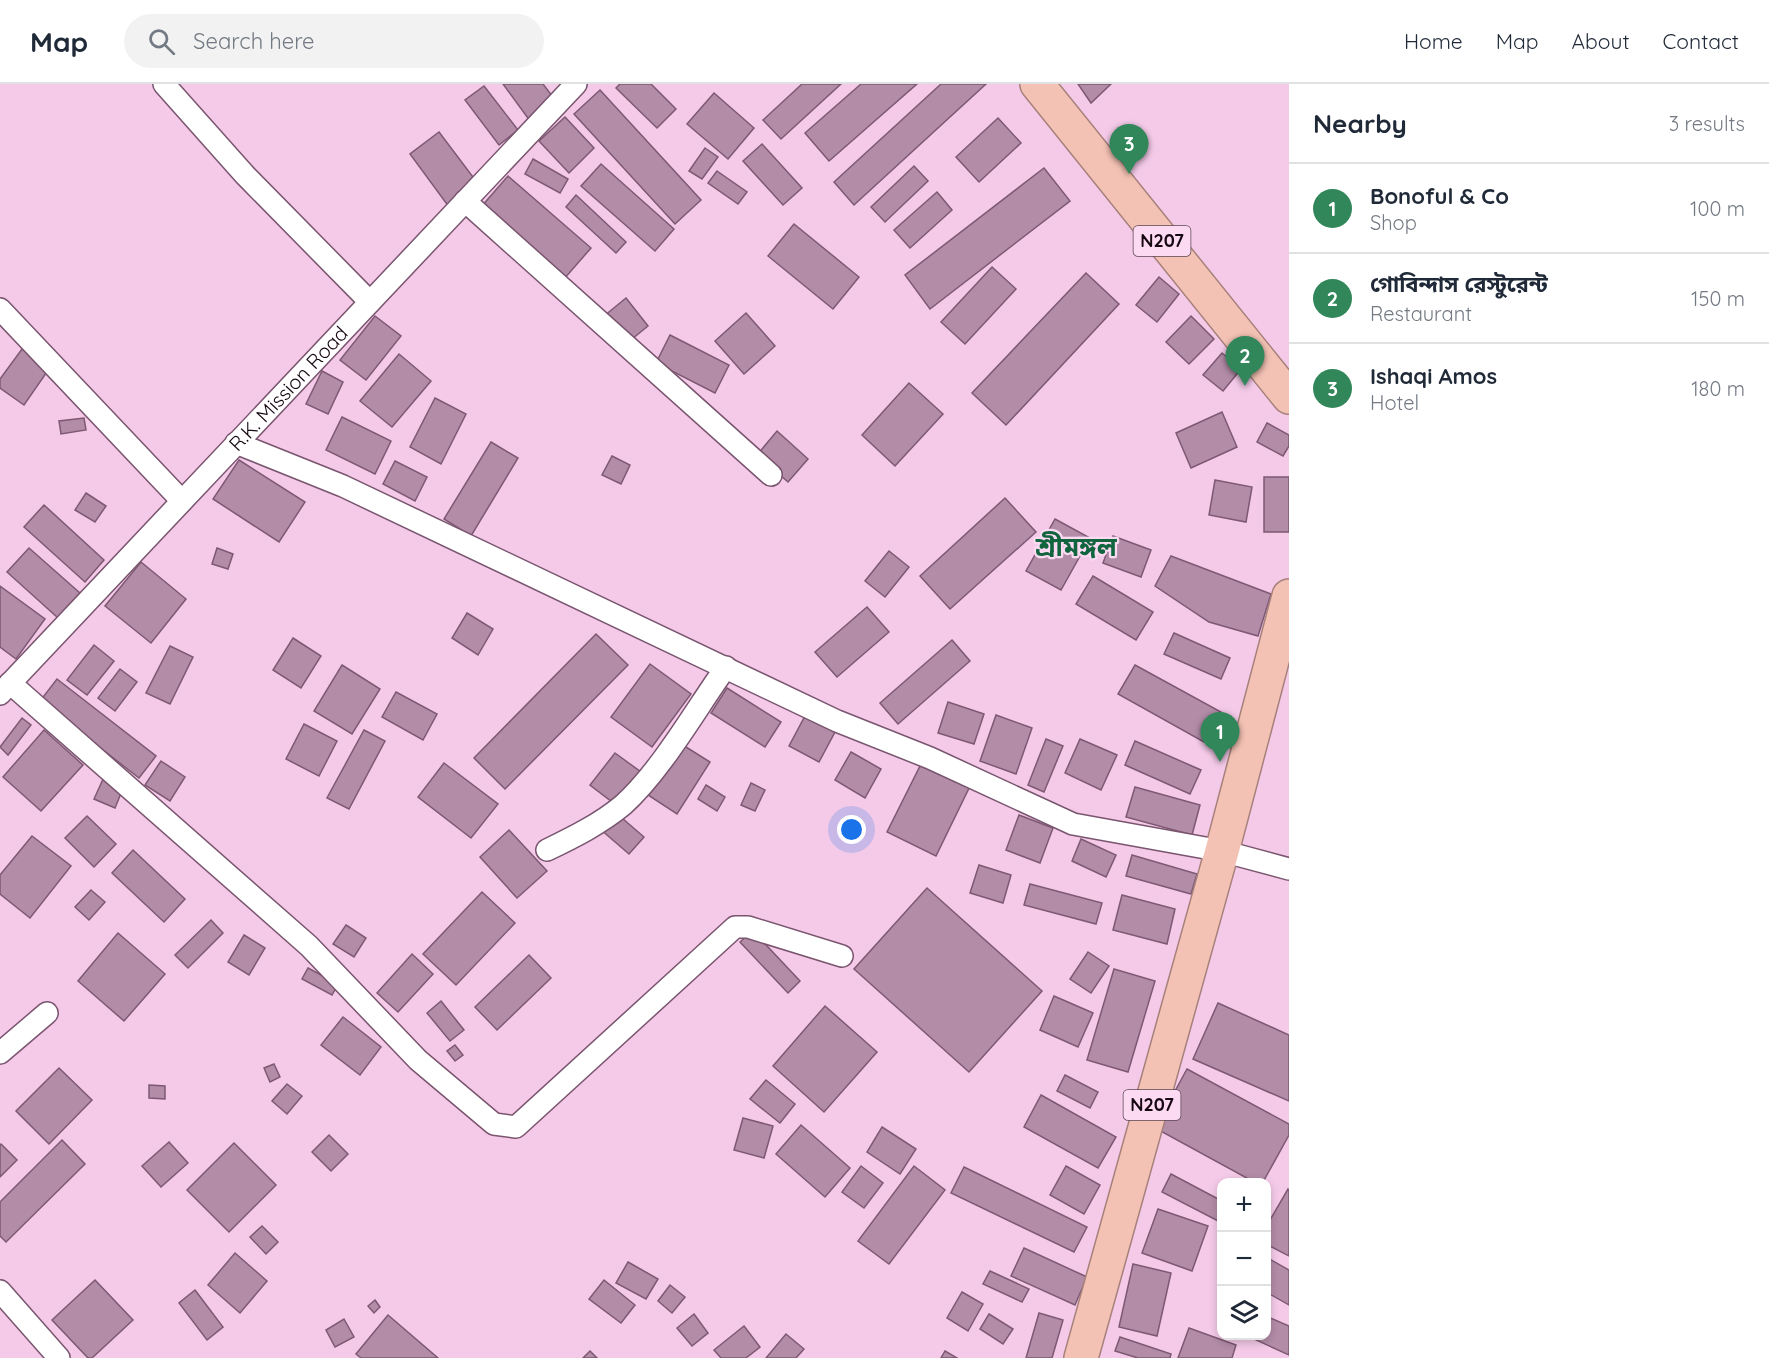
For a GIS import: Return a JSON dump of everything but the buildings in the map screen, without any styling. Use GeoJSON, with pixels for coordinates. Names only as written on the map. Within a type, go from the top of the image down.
{"type":"FeatureCollection","features":[{"type":"Feature","properties":{"kind":"highway","name":"N207"},"geometry":{"type":"LineString","coordinates":[[1037,84],[1289,397]]}},
{"type":"Feature","properties":{"kind":"highway","name":"N207"},"geometry":{"type":"LineString","coordinates":[[1081,1358],[1222,851],[1284,638],[1289,596]]}},
{"type":"Feature","properties":{"kind":"street"},"geometry":{"type":"LineString","coordinates":[[164,84],[245,175],[370,302]]}},
{"type":"Feature","properties":{"kind":"street","name":"R.K. Mission Road"},"geometry":{"type":"LineString","coordinates":[[5,688],[576,84]]}},
{"type":"Feature","properties":{"kind":"street"},"geometry":{"type":"LineString","coordinates":[[465,201],[771,475]]}},
{"type":"Feature","properties":{"kind":"street"},"geometry":{"type":"LineString","coordinates":[[0,309],[182,501]]}},
{"type":"Feature","properties":{"kind":"street"},"geometry":{"type":"LineString","coordinates":[[236,443],[343,486],[837,721],[930,758],[1073,824],[1222,851],[1289,869]]}},
{"type":"Feature","properties":{"kind":"street"},"geometry":{"type":"LineString","coordinates":[[547,850],[593,827],[624,804],[654,769],[726,667]]}},
{"type":"Feature","properties":{"kind":"street"},"geometry":{"type":"LineString","coordinates":[[5,688],[309,946],[418,1060],[494,1124],[516,1127],[735,927],[748,927],[842,956]]}},
{"type":"Feature","properties":{"kind":"street"},"geometry":{"type":"LineString","coordinates":[[0,1053],[47,1013]]}},
{"type":"Feature","properties":{"kind":"street"},"geometry":{"type":"LineString","coordinates":[[0,1291],[59,1358]]}},
{"type":"Feature","properties":{"kind":"place","name":"Ishaqi Amos"},"geometry":{"type":"Point","coordinates":[1129,174]}},
{"type":"Feature","properties":{"kind":"place","name":"গোবিন্দাস রেস্টুরেন্ট"},"geometry":{"type":"Point","coordinates":[1245,386]}},
{"type":"Feature","properties":{"kind":"place","name":"Bonoful & Co"},"geometry":{"type":"Point","coordinates":[1220,762]}},
{"type":"Feature","properties":{"kind":"district","name":"শ্রীমঙ্গল"},"geometry":{"type":"Point","coordinates":[1076,547]}}]}
